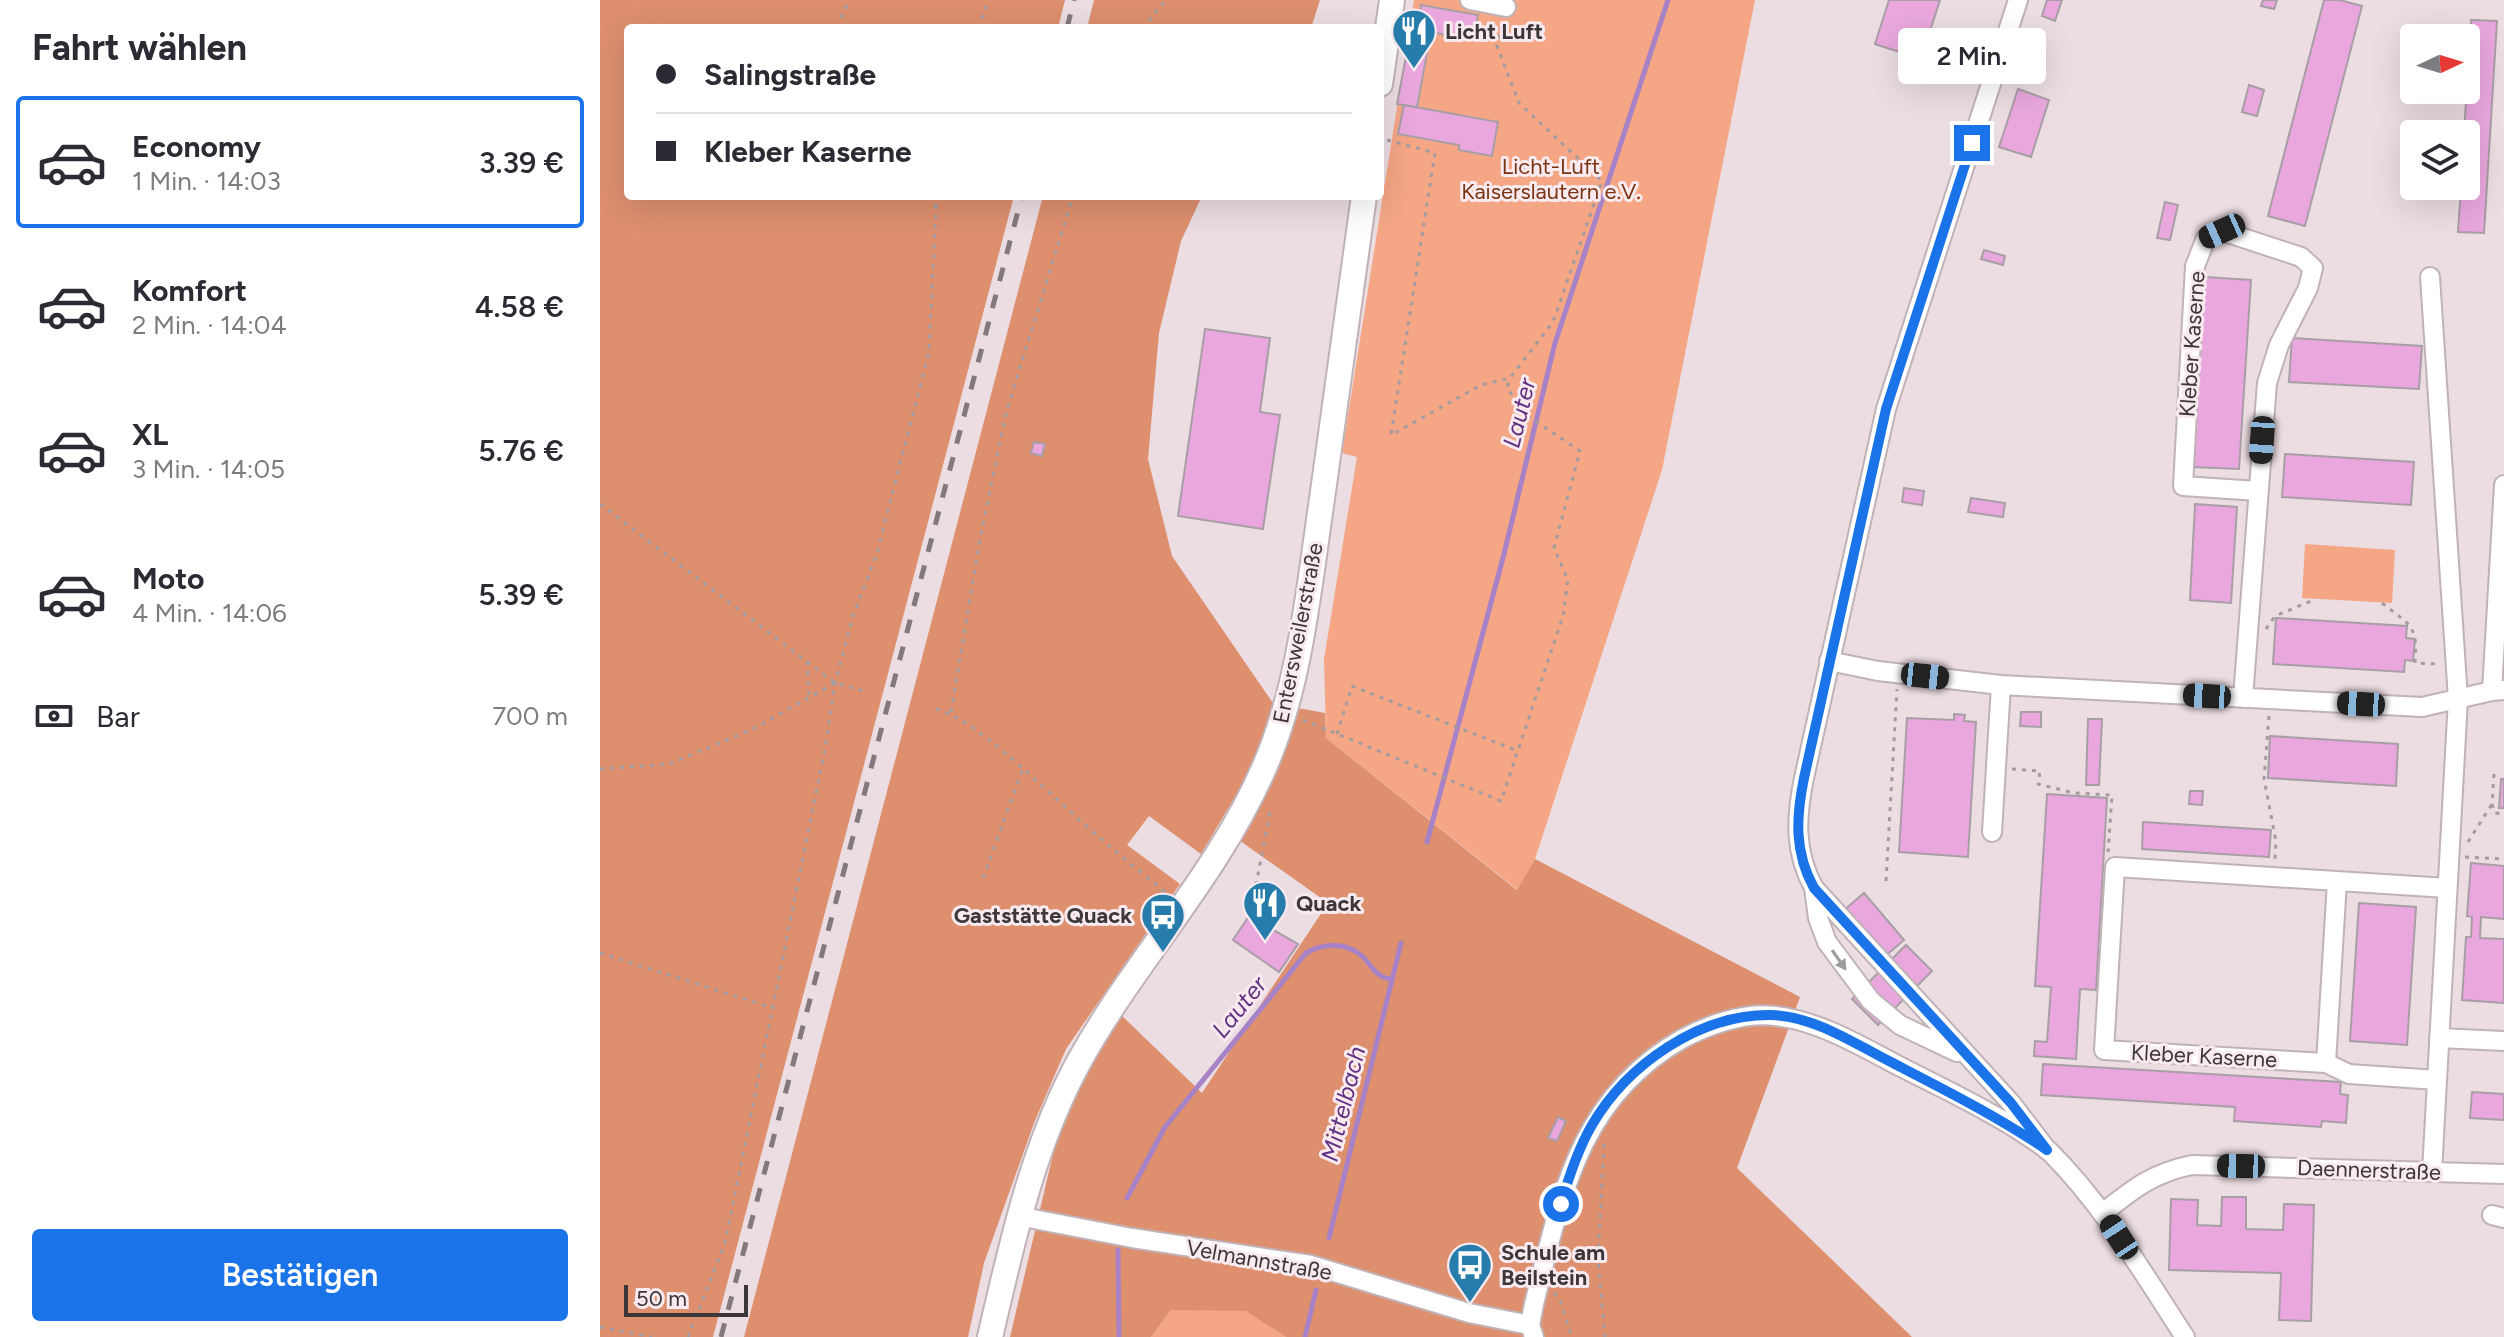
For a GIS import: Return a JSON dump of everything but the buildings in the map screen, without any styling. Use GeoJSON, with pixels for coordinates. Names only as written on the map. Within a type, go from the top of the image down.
{"type":"FeatureCollection","features":[{"type":"Feature","properties":{"kind":"main road"},"geometry":{"type":"LineString","coordinates":[[1384,56],[1392,0]]}},
{"type":"Feature","properties":{"kind":"main road","name":"Entersweilerstraße"},"geometry":{"type":"LineString","coordinates":[[990,1337],[1018,1216],[1047,1133],[1079,1061],[1227,842],[1250,799],[1283,723],[1294,678],[1312,569],[1363,200]]}},
{"type":"Feature","properties":{"kind":"street"},"geometry":{"type":"LineString","coordinates":[[1470,0],[1506,7]]}},
{"type":"Feature","properties":{"kind":"street"},"geometry":{"type":"LineString","coordinates":[[1972,1062],[1951,1048],[1900,1025],[1871,1001],[1827,942],[1818,918],[1814,888],[1802,861],[1798,822],[1804,778],[1886,409],[2018,0]]}},
{"type":"Feature","properties":{"kind":"street","name":"Kleber Kaserne"},"geometry":{"type":"LineString","coordinates":[[2243,698],[2267,383],[2279,345],[2308,288],[2313,268],[2301,257],[2222,231],[2206,238],[2195,266],[2183,486],[2258,491]]}},
{"type":"Feature","properties":{"kind":"street"},"geometry":{"type":"LineString","coordinates":[[2430,277],[2457,691],[2432,1172]]}},
{"type":"Feature","properties":{"kind":"street"},"geometry":{"type":"LineString","coordinates":[[1829,661],[1898,674],[2001,685],[2422,707],[2457,691],[2498,690],[2504,485]]}},
{"type":"Feature","properties":{"kind":"street"},"geometry":{"type":"LineString","coordinates":[[1992,832],[2001,685]]}},
{"type":"Feature","properties":{"kind":"street"},"geometry":{"type":"LineString","coordinates":[[2115,867],[2447,888]]}},
{"type":"Feature","properties":{"kind":"street","name":"Kleber Kaserne"},"geometry":{"type":"LineString","coordinates":[[2115,867],[2104,1050],[2326,1063],[2349,1074],[2437,1080]]}},
{"type":"Feature","properties":{"kind":"street"},"geometry":{"type":"LineString","coordinates":[[2326,1063],[2337,881]]}},
{"type":"Feature","properties":{"kind":"street"},"geometry":{"type":"LineString","coordinates":[[1814,888],[2011,1103],[2047,1150],[2103,1213],[2185,1337]]}},
{"type":"Feature","properties":{"kind":"street"},"geometry":{"type":"LineString","coordinates":[[1532,1331],[1568,1179],[1593,1122],[1635,1073],[1666,1049],[1700,1029],[1743,1017],[1772,1015],[1808,1022],[1964,1099],[2047,1150]]}},
{"type":"Feature","properties":{"kind":"street"},"geometry":{"type":"LineString","coordinates":[[2439,1038],[2504,1041]]}},
{"type":"Feature","properties":{"kind":"street","name":"Daennerstraße"},"geometry":{"type":"LineString","coordinates":[[2103,1213],[2139,1184],[2166,1171],[2192,1165],[2504,1174]]}},
{"type":"Feature","properties":{"kind":"street","name":"Velmannstraße"},"geometry":{"type":"LineString","coordinates":[[1018,1216],[1132,1238],[1311,1265],[1532,1331]]}},
{"type":"Feature","properties":{"kind":"path"},"geometry":{"type":"LineString","coordinates":[[843,24],[842,16],[849,0]]}},
{"type":"Feature","properties":{"kind":"path"},"geometry":{"type":"LineString","coordinates":[[980,24],[989,0]]}},
{"type":"Feature","properties":{"kind":"path"},"geometry":{"type":"LineString","coordinates":[[1145,24],[1166,0]]}},
{"type":"Feature","properties":{"kind":"path"},"geometry":{"type":"LineString","coordinates":[[1293,716],[1501,801],[1563,616],[1568,580],[1554,548],[1580,451],[1529,417],[1507,388],[1510,378],[1553,322],[1602,181],[1519,103],[1497,46],[1506,7]]}},
{"type":"Feature","properties":{"kind":"path"},"geometry":{"type":"LineString","coordinates":[[1387,140],[1435,153],[1391,435],[1481,385],[1510,378]]}},
{"type":"Feature","properties":{"kind":"path"},"geometry":{"type":"LineString","coordinates":[[932,200],[936,208]]}},
{"type":"Feature","properties":{"kind":"path"},"geometry":{"type":"LineString","coordinates":[[688,1337],[725,1243],[825,749],[835,683],[853,616],[877,553],[929,352],[937,200]]}},
{"type":"Feature","properties":{"kind":"path"},"geometry":{"type":"LineString","coordinates":[[951,712],[980,539],[1006,413],[1072,200]]}},
{"type":"Feature","properties":{"kind":"path"},"geometry":{"type":"LineString","coordinates":[[600,504],[835,683],[863,691]]}},
{"type":"Feature","properties":{"kind":"path"},"geometry":{"type":"LineString","coordinates":[[2248,629],[2266,630],[2275,616],[2316,599]]}},
{"type":"Feature","properties":{"kind":"path"},"geometry":{"type":"LineString","coordinates":[[2382,603],[2412,626],[2417,639],[2415,663],[2444,665],[2457,691]]}},
{"type":"Feature","properties":{"kind":"path"},"geometry":{"type":"LineString","coordinates":[[807,661],[809,698]]}},
{"type":"Feature","properties":{"kind":"path"},"geometry":{"type":"LineString","coordinates":[[1886,881],[1898,674]]}},
{"type":"Feature","properties":{"kind":"path"},"geometry":{"type":"LineString","coordinates":[[600,769],[669,764],[753,729],[835,683]]}},
{"type":"Feature","properties":{"kind":"path"},"geometry":{"type":"LineString","coordinates":[[1337,734],[1352,686],[1518,751]]}},
{"type":"Feature","properties":{"kind":"path"},"geometry":{"type":"LineString","coordinates":[[2270,700],[2264,779],[2276,841],[2274,877]]}},
{"type":"Feature","properties":{"kind":"path"},"geometry":{"type":"LineString","coordinates":[[936,709],[951,712],[1023,768],[1109,846],[1183,906]]}},
{"type":"Feature","properties":{"kind":"path"},"geometry":{"type":"LineString","coordinates":[[983,878],[1023,768]]}},
{"type":"Feature","properties":{"kind":"path"},"geometry":{"type":"LineString","coordinates":[[1996,768],[2040,771],[2038,784],[2074,793],[2112,795],[2107,863],[2115,867]]}},
{"type":"Feature","properties":{"kind":"path"},"geometry":{"type":"LineString","coordinates":[[2494,774],[2492,804],[2495,813],[2504,814]]}},
{"type":"Feature","properties":{"kind":"path"},"geometry":{"type":"LineString","coordinates":[[1250,799],[1270,812],[1254,895]]}},
{"type":"Feature","properties":{"kind":"path"},"geometry":{"type":"LineString","coordinates":[[2492,804],[2465,848],[2464,856],[2504,859]]}},
{"type":"Feature","properties":{"kind":"path"},"geometry":{"type":"LineString","coordinates":[[600,953],[773,1008]]}},
{"type":"Feature","properties":{"kind":"path"},"geometry":{"type":"LineString","coordinates":[[1599,1133],[1606,1147],[1598,1259],[1605,1337]]}},
{"type":"Feature","properties":{"kind":"path"},"geometry":{"type":"LineString","coordinates":[[1549,1287],[1560,1300],[1572,1337]]}},
{"type":"Feature","properties":{"kind":"path"},"geometry":{"type":"LineString","coordinates":[[600,1327],[652,1337]]}},
{"type":"Feature","properties":{"kind":"green space","name":"Licht-Luft Kaiserslautern e.V."},"geometry":{"type":"Polygon","coordinates":[[[1414,0],[1755,0],[1662,470],[1535,859],[1518,890],[1326,738],[1324,659],[1357,457],[1342,453],[1414,0]]]}},
{"type":"Feature","properties":{"kind":"green space"},"geometry":{"type":"Polygon","coordinates":[[[2305,544],[2395,550],[2392,603],[2302,598],[2305,544]]]}},
{"type":"Feature","properties":{"kind":"green space"},"geometry":{"type":"Polygon","coordinates":[[[1171,1310],[1246,1310],[1286,1337],[1151,1337],[1171,1310]]]}},
{"type":"Feature","properties":{"kind":"shaded area"},"geometry":{"type":"Polygon","coordinates":[[[600,0],[1065,0],[1059,24],[624,24],[624,200],[1013,200],[713,1337],[600,1337],[600,0]]]}},
{"type":"Feature","properties":{"kind":"shaded area"},"geometry":{"type":"Polygon","coordinates":[[[1094,0],[1320,0],[1312,24],[1088,24],[1094,0]]]}},
{"type":"Feature","properties":{"kind":"shaded area"},"geometry":{"type":"Polygon","coordinates":[[[1042,200],[1200,200],[1181,241],[1159,333],[1148,459],[1172,556],[1275,706],[1255,763],[1201,854],[1149,816],[1127,845],[1180,884],[1066,1049],[1034,1123],[984,1263],[968,1337],[744,1337],[1042,200]]]}},
{"type":"Feature","properties":{"kind":"shaded area"},"geometry":{"type":"Polygon","coordinates":[[[1298,708],[1325,713],[1326,738],[1517,890],[1535,859],[1800,997],[1737,1168],[1912,1337],[1286,1337],[1246,1311],[1171,1310],[1151,1337],[1010,1337],[1058,1133],[1085,1072],[1119,1013],[1202,1093],[1328,903],[1236,838],[1272,771],[1298,708]]]}},
{"type":"Feature","properties":{"kind":"waterway","name":"Lauter"},"geometry":{"type":"LineString","coordinates":[[1427,842],[1504,554],[1555,343],[1668,0]]}},
{"type":"Feature","properties":{"kind":"waterway","name":"Mittelbach"},"geometry":{"type":"LineString","coordinates":[[1329,1238],[1401,943]]}},
{"type":"Feature","properties":{"kind":"waterway","name":"Lauter"},"geometry":{"type":"LineString","coordinates":[[1127,1198],[1165,1127],[1306,953],[1327,946],[1349,948],[1362,956],[1378,974],[1392,979]]}},
{"type":"Feature","properties":{"kind":"waterway","name":"Lauter"},"geometry":{"type":"LineString","coordinates":[[1118,1250],[1119,1337]]}},
{"type":"Feature","properties":{"kind":"waterway","name":"Mittelbach"},"geometry":{"type":"LineString","coordinates":[[1305,1337],[1316,1290]]}},
{"type":"Feature","properties":{"kind":"railway"},"geometry":{"type":"LineString","coordinates":[[1068,24],[1074,0]]}},
{"type":"Feature","properties":{"kind":"railway"},"geometry":{"type":"LineString","coordinates":[[721,1337],[1021,200]]}},
{"type":"Feature","properties":{"kind":"place","name":"Licht Luft"},"geometry":{"type":"Point","coordinates":[1414,70]}},
{"type":"Feature","properties":{"kind":"place","name":"Quack"},"geometry":{"type":"Point","coordinates":[1265,942]}},
{"type":"Feature","properties":{"kind":"place","name":"Gaststätte Quack"},"geometry":{"type":"Point","coordinates":[1163,954]}},
{"type":"Feature","properties":{"kind":"place","name":"Schule am Beilstein"},"geometry":{"type":"Point","coordinates":[1470,1304]}},
{"type":"Feature","properties":{"kind":"route"},"geometry":{"type":"LineString","coordinates":[[1561,1204],[1568,1179],[1593,1122],[1635,1073],[1666,1049],[1700,1029],[1743,1017],[1772,1015],[1808,1022],[1964,1099],[2008,1123],[2047,1150],[2011,1103],[1814,888],[1799,846],[1799,803],[1886,409],[1972,143]]}}]}
